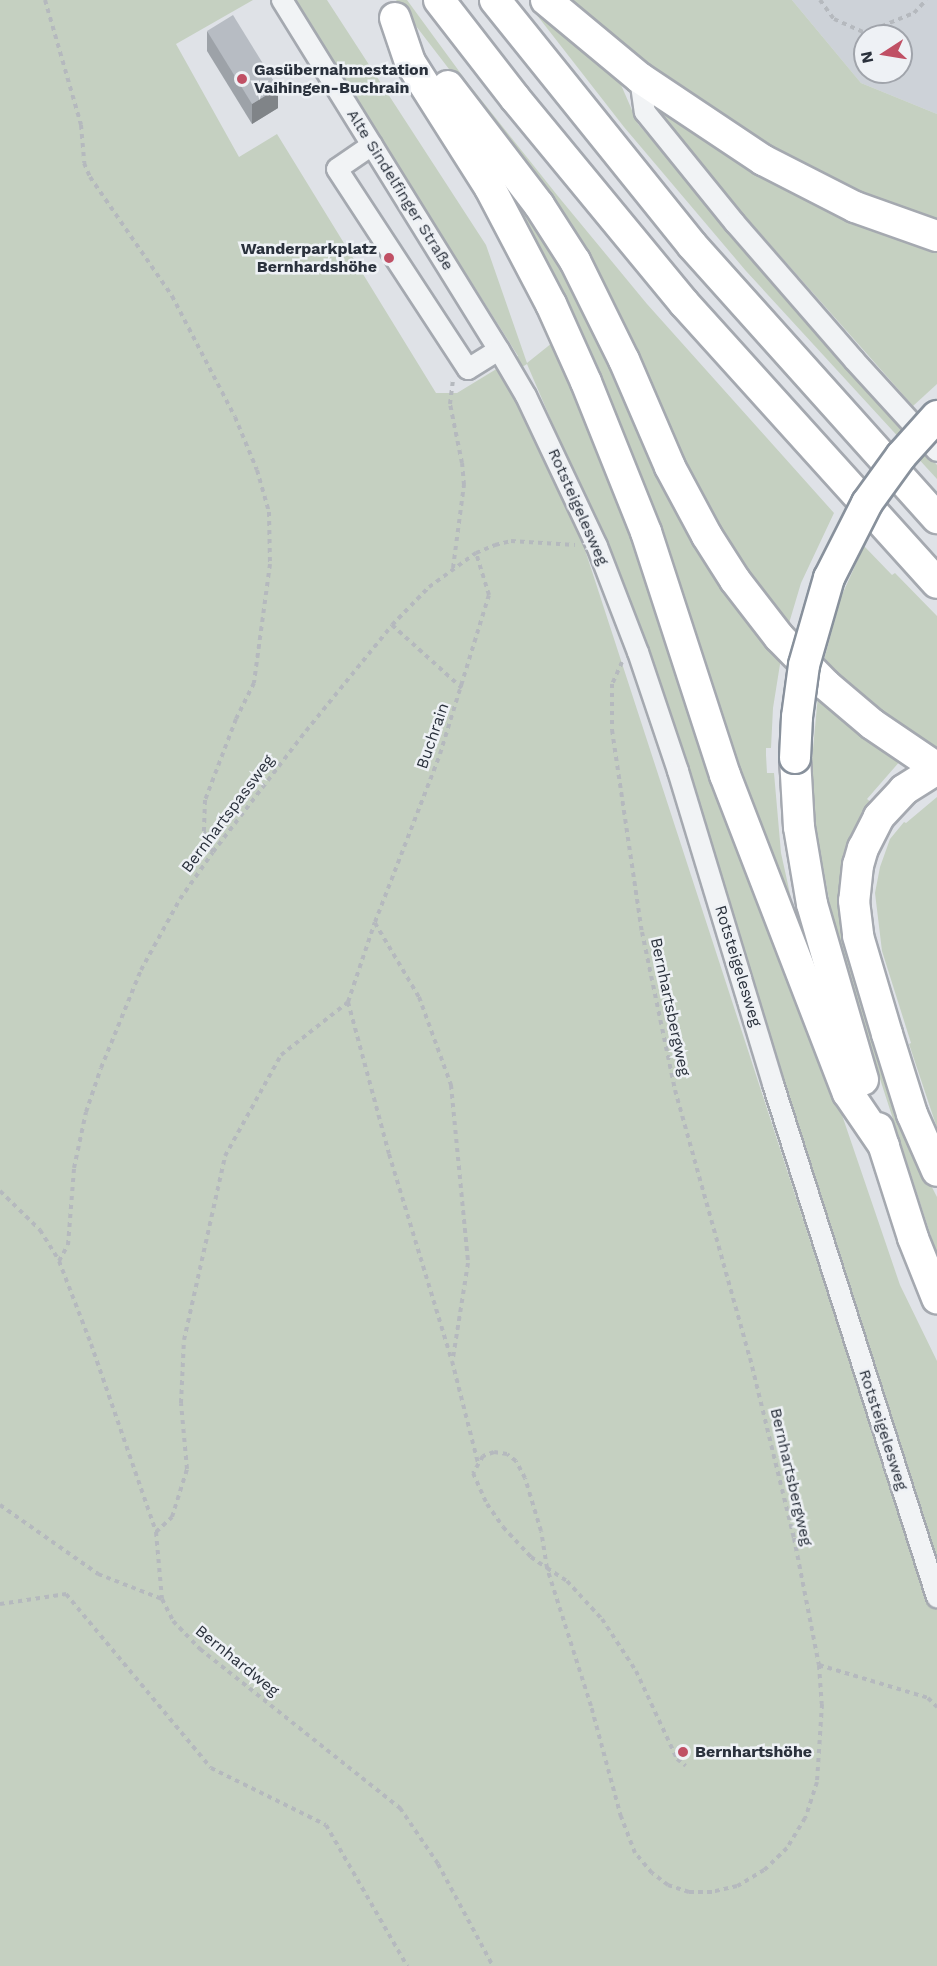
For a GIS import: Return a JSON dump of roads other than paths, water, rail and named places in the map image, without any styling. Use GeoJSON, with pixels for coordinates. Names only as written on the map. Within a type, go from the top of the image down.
{"type":"FeatureCollection","features":[{"type":"Feature","properties":{"kind":"highway"},"geometry":{"type":"LineString","coordinates":[[440,0],[536,124],[684,303],[937,583]]}},
{"type":"Feature","properties":{"kind":"highway"},"geometry":{"type":"LineString","coordinates":[[495,0],[568,94],[692,244],[937,518]]}},
{"type":"Feature","properties":{"kind":"highway"},"geometry":{"type":"LineString","coordinates":[[546,0],[640,78],[702,122],[790,175],[872,214],[937,236]]}},
{"type":"Feature","properties":{"kind":"highway"},"geometry":{"type":"LineString","coordinates":[[389,9],[515,173],[575,261],[614,338],[670,467],[706,536],[735,580],[779,637],[826,685],[879,730],[937,769],[904,790],[885,811],[871,831],[858,865],[855,883],[855,922],[863,956],[912,1114],[937,1171]]}},
{"type":"Feature","properties":{"kind":"highway"},"geometry":{"type":"LineString","coordinates":[[389,9],[410,62],[490,188],[551,304],[586,382],[646,532],[725,775],[848,1094],[884,1146]]}},
{"type":"Feature","properties":{"kind":"highway"},"geometry":{"type":"LineString","coordinates":[[937,416],[901,456],[867,503],[829,578],[804,665],[797,717],[795,758],[799,827],[812,904],[884,1146],[914,1238],[937,1298]]}},
{"type":"Feature","properties":{"kind":"lane","name":"Alte Sindelfinger Straße"},"geometry":{"type":"LineString","coordinates":[[282,0],[499,350]]}},
{"type":"Feature","properties":{"kind":"lane"},"geometry":{"type":"LineString","coordinates":[[640,78],[645,112],[750,240],[937,451]]}},
{"type":"Feature","properties":{"kind":"lane"},"geometry":{"type":"LineString","coordinates":[[372,145],[337,169],[468,369],[499,350]]}},
{"type":"Feature","properties":{"kind":"lane","name":"Rotsteigelesweg"},"geometry":{"type":"LineString","coordinates":[[499,350],[526,396],[597,546],[638,652],[937,1597]]}},
{"type":"Feature","properties":{"kind":"place","name":"Gasübernahmestation Vaihingen-Buchrain"},"geometry":{"type":"Point","coordinates":[242,79]}},
{"type":"Feature","properties":{"kind":"place","name":"Wanderparkplatz Bernhardshöhe"},"geometry":{"type":"Point","coordinates":[389,258]}},
{"type":"Feature","properties":{"kind":"place","name":"Bernhartshöhe"},"geometry":{"type":"Point","coordinates":[683,1752]}}]}
